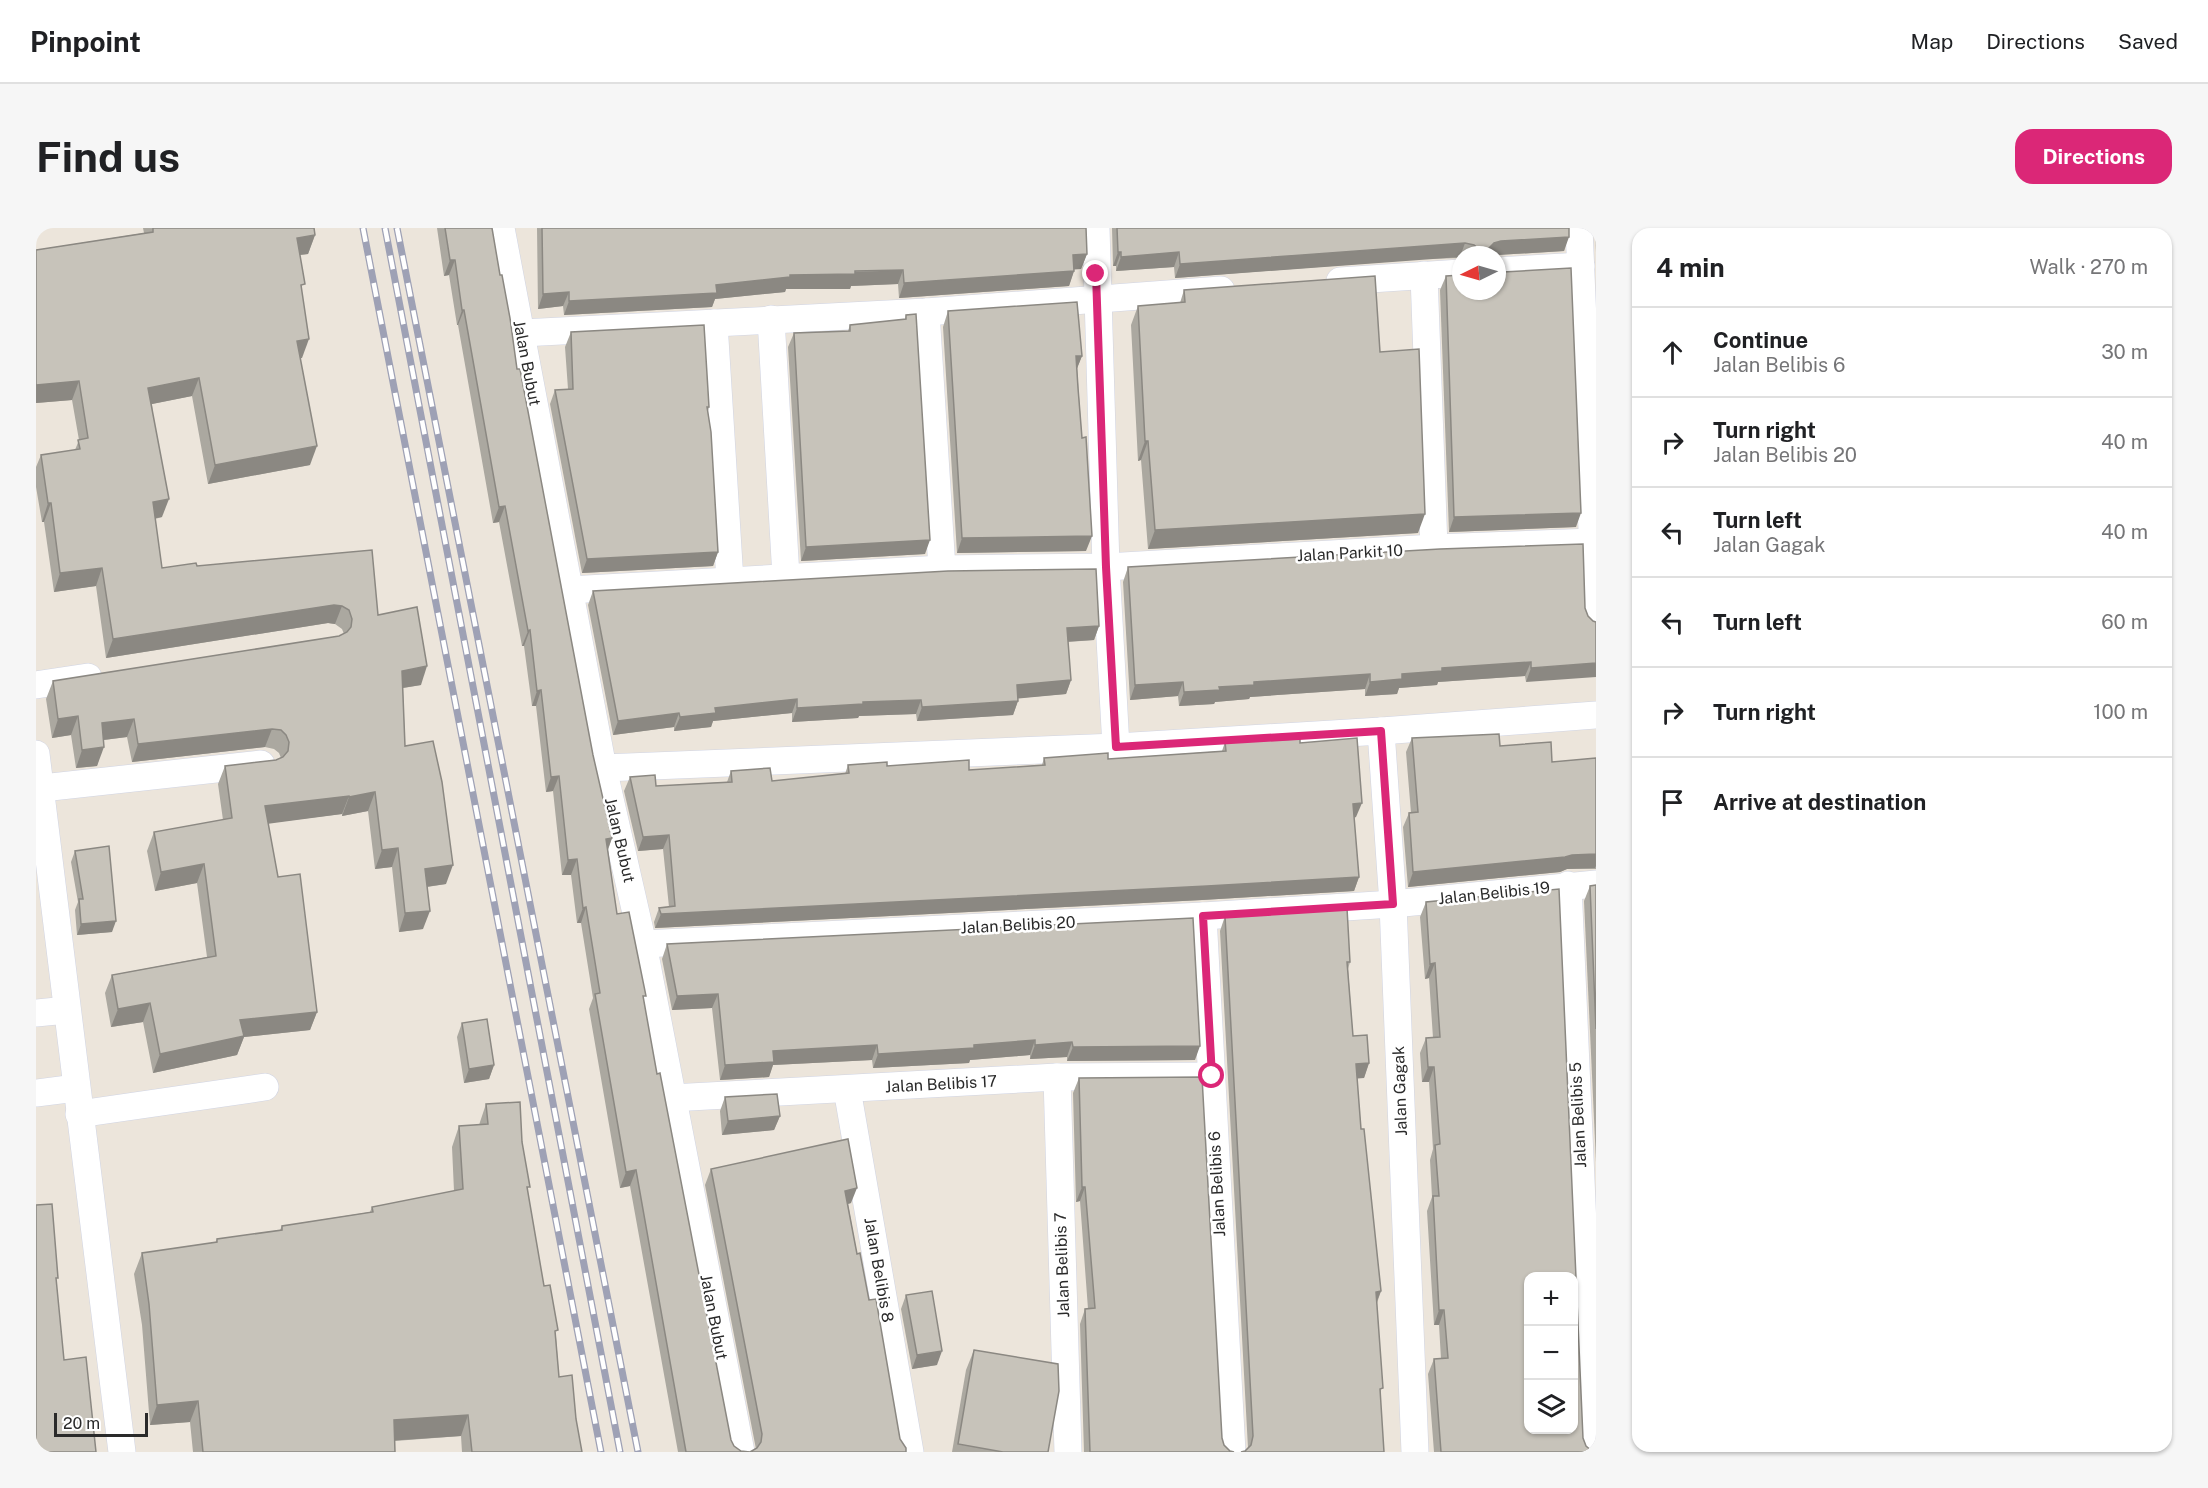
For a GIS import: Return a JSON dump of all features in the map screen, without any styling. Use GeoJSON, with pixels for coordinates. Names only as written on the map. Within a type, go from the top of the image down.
{"type":"FeatureCollection","features":[{"type":"Feature","properties":{"kind":"street","name":"Jalan Bubut"},"geometry":{"type":"LineString","coordinates":[[501,228],[603,768],[643,944],[741,1452]]}},
{"type":"Feature","properties":{"kind":"street"},"geometry":{"type":"LineString","coordinates":[[1096,228],[1106,567],[1116,747]]}},
{"type":"Feature","properties":{"kind":"street"},"geometry":{"type":"LineString","coordinates":[[1579,228],[1596,622]]}},
{"type":"Feature","properties":{"kind":"street"},"geometry":{"type":"LineString","coordinates":[[1506,270],[1581,266]]}},
{"type":"Feature","properties":{"kind":"street"},"geometry":{"type":"LineString","coordinates":[[1318,283],[1452,273]]}},
{"type":"Feature","properties":{"kind":"street"},"geometry":{"type":"LineString","coordinates":[[1424,275],[1434,548]]}},
{"type":"Feature","properties":{"kind":"street"},"geometry":{"type":"LineString","coordinates":[[522,333],[926,312],[1248,288]]}},
{"type":"Feature","properties":{"kind":"street"},"geometry":{"type":"LineString","coordinates":[[926,312],[942,569]]}},
{"type":"Feature","properties":{"kind":"street"},"geometry":{"type":"LineString","coordinates":[[771,319],[786,577]]}},
{"type":"Feature","properties":{"kind":"street"},"geometry":{"type":"LineString","coordinates":[[714,323],[730,580]]}},
{"type":"Feature","properties":{"kind":"street","name":"Jalan Parkit 10"},"geometry":{"type":"LineString","coordinates":[[569,590],[942,569],[1106,567],[1434,548],[1593,542]]}},
{"type":"Feature","properties":{"kind":"street"},"geometry":{"type":"LineString","coordinates":[[36,685],[107,674]]}},
{"type":"Feature","properties":{"kind":"street"},"geometry":{"type":"LineString","coordinates":[[603,768],[1116,747],[1596,715]]}},
{"type":"Feature","properties":{"kind":"street","name":"Jalan Gagak"},"geometry":{"type":"LineString","coordinates":[[1381,731],[1393,904],[1415,1452]]}},
{"type":"Feature","properties":{"kind":"street"},"geometry":{"type":"LineString","coordinates":[[36,753],[122,1452]]}},
{"type":"Feature","properties":{"kind":"street"},"geometry":{"type":"LineString","coordinates":[[42,788],[267,763]]}},
{"type":"Feature","properties":{"kind":"street","name":"Jalan Belibis 19"},"geometry":{"type":"LineString","coordinates":[[1393,904],[1596,884]]}},
{"type":"Feature","properties":{"kind":"street","name":"Jalan Belibis 5"},"geometry":{"type":"LineString","coordinates":[[1569,885],[1586,1045],[1593,1452]]}},
{"type":"Feature","properties":{"kind":"street","name":"Jalan Belibis 20"},"geometry":{"type":"LineString","coordinates":[[643,944],[1203,916],[1393,904]]}},
{"type":"Feature","properties":{"kind":"street","name":"Jalan Belibis 6"},"geometry":{"type":"LineString","coordinates":[[1203,916],[1232,1452]]}},
{"type":"Feature","properties":{"kind":"street"},"geometry":{"type":"LineString","coordinates":[[36,1013],[67,1010]]}},
{"type":"Feature","properties":{"kind":"street","name":"Jalan Belibis 17"},"geometry":{"type":"LineString","coordinates":[[671,1098],[1057,1077],[1212,1076]]}},
{"type":"Feature","properties":{"kind":"street","name":"Jalan Belibis 7"},"geometry":{"type":"LineString","coordinates":[[1057,1077],[1068,1452]]}},
{"type":"Feature","properties":{"kind":"street"},"geometry":{"type":"LineString","coordinates":[[36,1094],[78,1101],[265,1087]]}},
{"type":"Feature","properties":{"kind":"street","name":"Jalan Belibis 8"},"geometry":{"type":"LineString","coordinates":[[847,1089],[910,1452]]}},
{"type":"Feature","properties":{"kind":"building"},"geometry":{"type":"Polygon","coordinates":[[[153,228],[314,228],[315,235],[297,238],[305,284],[301,285],[309,339],[297,341],[317,446],[215,465],[199,378],[148,388],[169,499],[153,502],[162,568],[196,563],[197,566],[372,550],[378,615],[417,607],[427,666],[402,671],[405,746],[433,741],[442,782],[453,865],[425,869],[430,911],[405,913],[398,848],[382,850],[375,792],[265,806],[278,877],[300,874],[317,1012],[240,1020],[244,1036],[160,1054],[150,1003],[118,1009],[112,975],[216,956],[204,864],[161,872],[154,832],[232,818],[225,766],[276,760],[288,751],[289,742],[281,730],[272,729],[138,744],[134,719],[102,723],[104,747],[82,750],[78,716],[58,719],[53,681],[339,636],[351,627],[352,619],[349,610],[334,605],[113,639],[102,568],[60,573],[51,503],[48,503],[41,455],[80,449],[78,440],[88,438],[79,381],[36,385],[36,250],[153,232],[153,228]]]}},
{"type":"Feature","properties":{"kind":"building"},"geometry":{"type":"Polygon","coordinates":[[[445,228],[492,228],[510,318],[517,369],[520,369],[593,755],[612,838],[606,839],[617,914],[629,912],[646,996],[643,996],[657,1074],[660,1073],[731,1440],[734,1446],[741,1451],[750,1452],[686,1452],[636,1170],[626,1172],[595,994],[600,993],[586,907],[583,908],[577,859],[568,860],[559,776],[551,777],[541,690],[537,691],[530,630],[528,631],[505,506],[499,507],[464,310],[462,310],[455,260],[450,260],[445,228]]]}},
{"type":"Feature","properties":{"kind":"building"},"geometry":{"type":"Polygon","coordinates":[[[542,228],[1086,228],[1087,254],[1073,255],[1074,271],[904,283],[903,270],[855,271],[855,274],[790,275],[790,277],[716,285],[717,293],[569,301],[569,292],[543,294],[542,228]]]}},
{"type":"Feature","properties":{"kind":"building"},"geometry":{"type":"Polygon","coordinates":[[[1117,228],[1569,228],[1569,237],[1501,241],[1491,246],[1475,246],[1465,243],[1180,264],[1179,252],[1121,257],[1121,252],[1118,252],[1117,228]]]}},
{"type":"Feature","properties":{"kind":"building"},"geometry":{"type":"Polygon","coordinates":[[[1571,268],[1581,513],[1454,517],[1446,276],[1452,276],[1452,300],[1506,300],[1506,272],[1571,268]]]}},
{"type":"Feature","properties":{"kind":"building"},"geometry":{"type":"Polygon","coordinates":[[[1375,276],[1380,352],[1419,349],[1425,514],[1155,530],[1148,441],[1145,441],[1138,306],[1185,302],[1184,290],[1375,276]]]}},
{"type":"Feature","properties":{"kind":"building"},"geometry":{"type":"Polygon","coordinates":[[[1077,302],[1082,356],[1076,356],[1078,388],[1082,438],[1086,437],[1092,536],[962,538],[948,311],[1077,302]]]}},
{"type":"Feature","properties":{"kind":"building"},"geometry":{"type":"Polygon","coordinates":[[[916,314],[930,540],[806,547],[794,333],[850,331],[850,325],[906,319],[906,315],[916,314]]]}},
{"type":"Feature","properties":{"kind":"building"},"geometry":{"type":"Polygon","coordinates":[[[704,325],[709,407],[707,407],[711,432],[718,552],[587,559],[555,390],[573,389],[571,332],[704,325]]]}},
{"type":"Feature","properties":{"kind":"building"},"geometry":{"type":"Polygon","coordinates":[[[1583,544],[1585,608],[1588,616],[1596,622],[1596,663],[1531,668],[1531,662],[1442,668],[1442,671],[1402,674],[1402,679],[1370,682],[1370,674],[1254,682],[1254,685],[1219,687],[1220,690],[1184,692],[1183,682],[1135,685],[1128,567],[1440,549],[1583,544]]]}},
{"type":"Feature","properties":{"kind":"building"},"geometry":{"type":"Polygon","coordinates":[[[1096,569],[1099,626],[1067,628],[1071,680],[1017,685],[1018,701],[922,707],[921,700],[797,708],[797,699],[715,708],[716,713],[680,717],[679,713],[618,721],[593,591],[948,571],[1096,569]]]}},
{"type":"Feature","properties":{"kind":"building"},"geometry":{"type":"Polygon","coordinates":[[[1499,734],[1500,746],[1551,742],[1552,762],[1596,758],[1596,854],[1413,872],[1409,813],[1418,812],[1412,738],[1499,734]]]}},
{"type":"Feature","properties":{"kind":"building"},"geometry":{"type":"Polygon","coordinates":[[[1357,738],[1362,803],[1353,804],[1359,877],[1207,886],[661,914],[659,908],[675,906],[669,835],[643,837],[630,777],[655,775],[656,786],[732,782],[731,771],[770,768],[772,781],[849,773],[848,765],[887,762],[887,766],[969,760],[969,770],[1045,765],[1044,758],[1108,753],[1108,759],[1226,751],[1225,742],[1300,739],[1300,743],[1357,738]]]}},
{"type":"Feature","properties":{"kind":"building"},"geometry":{"type":"Polygon","coordinates":[[[109,846],[116,921],[81,924],[79,899],[83,899],[75,851],[109,846]]]}},
{"type":"Feature","properties":{"kind":"building"},"geometry":{"type":"Polygon","coordinates":[[[1596,885],[1596,1029],[1590,886],[1596,885]]]}},
{"type":"Feature","properties":{"kind":"building"},"geometry":{"type":"Polygon","coordinates":[[[1559,889],[1576,1272],[1524,1272],[1524,1434],[1578,1434],[1578,1324],[1583,1438],[1586,1446],[1596,1452],[1441,1452],[1434,1359],[1448,1358],[1444,1310],[1439,1310],[1433,1196],[1439,1196],[1435,1145],[1440,1144],[1434,1067],[1428,1067],[1426,1038],[1440,1037],[1435,963],[1430,964],[1426,902],[1559,889]]]}},
{"type":"Feature","properties":{"kind":"building"},"geometry":{"type":"Polygon","coordinates":[[[1347,908],[1350,962],[1347,962],[1353,1036],[1367,1035],[1369,1063],[1356,1064],[1361,1129],[1364,1129],[1381,1291],[1376,1292],[1383,1388],[1380,1389],[1384,1452],[1241,1452],[1251,1445],[1253,1436],[1225,916],[1347,908]]]}},
{"type":"Feature","properties":{"kind":"building"},"geometry":{"type":"Polygon","coordinates":[[[1193,918],[1200,1046],[1073,1047],[1072,1042],[1035,1045],[1035,1040],[974,1045],[974,1048],[878,1054],[877,1045],[773,1051],[774,1062],[725,1065],[718,994],[677,996],[667,944],[1193,918]]]}},
{"type":"Feature","properties":{"kind":"building"},"geometry":{"type":"Polygon","coordinates":[[[487,1019],[494,1065],[469,1069],[462,1023],[487,1019]]]}},
{"type":"Feature","properties":{"kind":"building"},"geometry":{"type":"Polygon","coordinates":[[[1202,1077],[1222,1438],[1224,1445],[1234,1452],[1090,1452],[1085,1309],[1095,1308],[1085,1187],[1082,1187],[1079,1078],[1202,1077]]]}},
{"type":"Feature","properties":{"kind":"building"},"geometry":{"type":"Polygon","coordinates":[[[777,1094],[780,1116],[728,1121],[725,1097],[777,1094]]]}},
{"type":"Feature","properties":{"kind":"building"},"geometry":{"type":"Polygon","coordinates":[[[520,1102],[522,1142],[530,1187],[527,1187],[544,1286],[550,1285],[558,1330],[555,1331],[559,1377],[572,1375],[582,1452],[472,1452],[468,1415],[394,1420],[395,1452],[203,1452],[198,1401],[157,1405],[149,1304],[142,1253],[217,1242],[217,1239],[282,1230],[282,1226],[373,1212],[372,1207],[463,1189],[459,1126],[488,1124],[486,1104],[520,1102]]]}},
{"type":"Feature","properties":{"kind":"building"},"geometry":{"type":"Polygon","coordinates":[[[848,1139],[857,1188],[845,1191],[857,1254],[860,1253],[869,1300],[876,1299],[900,1439],[906,1452],[750,1452],[761,1442],[762,1434],[711,1169],[848,1139]]]}},
{"type":"Feature","properties":{"kind":"building"},"geometry":{"type":"Polygon","coordinates":[[[52,1204],[64,1360],[86,1357],[96,1452],[36,1452],[36,1205],[52,1204]]]}},
{"type":"Feature","properties":{"kind":"building"},"geometry":{"type":"Polygon","coordinates":[[[932,1291],[942,1351],[917,1355],[906,1295],[932,1291]]]}},
{"type":"Feature","properties":{"kind":"building"},"geometry":{"type":"Polygon","coordinates":[[[974,1350],[1058,1364],[1059,1391],[1048,1452],[1003,1452],[958,1444],[974,1350]]]}},
{"type":"Feature","properties":{"kind":"railway"},"geometry":{"type":"LineString","coordinates":[[363,228],[601,1452]]}},
{"type":"Feature","properties":{"kind":"railway"},"geometry":{"type":"LineString","coordinates":[[385,228],[620,1452]]}},
{"type":"Feature","properties":{"kind":"railway"},"geometry":{"type":"LineString","coordinates":[[397,228],[638,1452]]}},
{"type":"Feature","properties":{"kind":"route"},"geometry":{"type":"LineString","coordinates":[[1096,274],[1106,567],[1116,747],[1381,731],[1393,904],[1203,916],[1212,1076]]}}]}
